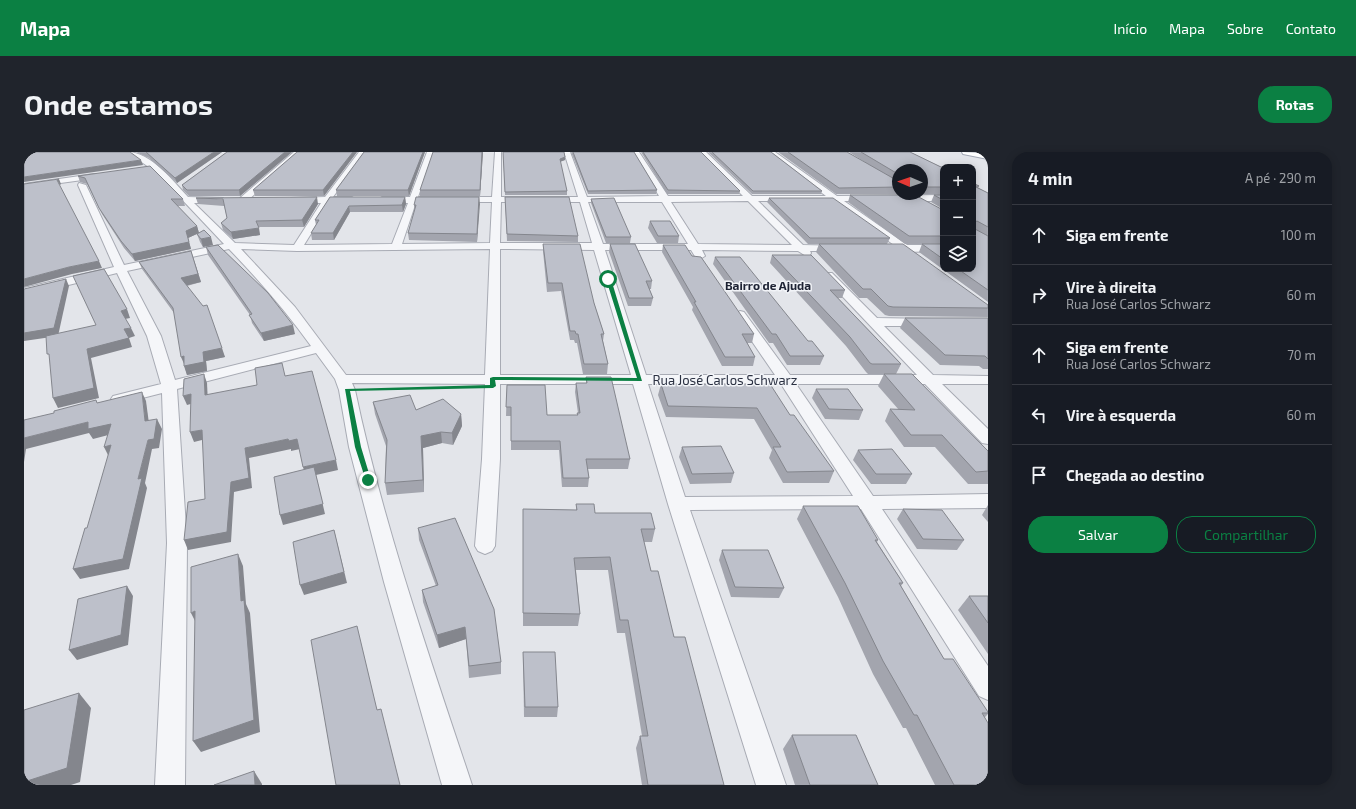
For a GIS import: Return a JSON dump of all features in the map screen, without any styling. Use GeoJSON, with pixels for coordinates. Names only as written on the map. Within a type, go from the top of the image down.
{"type":"FeatureCollection","features":[{"type":"Feature","properties":{"kind":"main road"},"geometry":{"type":"LineString","coordinates":[[966,152],[988,155]]}},
{"type":"Feature","properties":{"kind":"main road"},"geometry":{"type":"LineString","coordinates":[[984,152],[988,155]]}},
{"type":"Feature","properties":{"kind":"street"},"geometry":{"type":"LineString","coordinates":[[130,152],[147,168],[182,191],[230,246],[258,272],[291,310],[345,384],[358,447],[395,582],[458,785]]}},
{"type":"Feature","properties":{"kind":"street"},"geometry":{"type":"LineString","coordinates":[[236,200],[298,152]]}},
{"type":"Feature","properties":{"kind":"street"},"geometry":{"type":"LineString","coordinates":[[297,248],[327,200],[363,152]]}},
{"type":"Feature","properties":{"kind":"street"},"geometry":{"type":"LineString","coordinates":[[396,247],[430,152]]}},
{"type":"Feature","properties":{"kind":"street"},"geometry":{"type":"LineString","coordinates":[[485,546],[491,459],[498,152]]}},
{"type":"Feature","properties":{"kind":"street"},"geometry":{"type":"LineString","coordinates":[[567,152],[599,247],[678,504],[771,785]]}},
{"type":"Feature","properties":{"kind":"street"},"geometry":{"type":"LineString","coordinates":[[636,152],[708,268]]}},
{"type":"Feature","properties":{"kind":"street"},"geometry":{"type":"LineString","coordinates":[[702,152],[815,262],[988,439]]}},
{"type":"Feature","properties":{"kind":"street"},"geometry":{"type":"LineString","coordinates":[[770,152],[917,258]]}},
{"type":"Feature","properties":{"kind":"street"},"geometry":{"type":"LineString","coordinates":[[24,186],[101,175]]}},
{"type":"Feature","properties":{"kind":"street"},"geometry":{"type":"LineString","coordinates":[[82,185],[120,269],[154,336],[169,385],[177,543],[170,785]]}},
{"type":"Feature","properties":{"kind":"street"},"geometry":{"type":"LineString","coordinates":[[182,191],[236,200],[258,200]]}},
{"type":"Feature","properties":{"kind":"street"},"geometry":{"type":"LineString","coordinates":[[374,200],[665,200],[892,197]]}},
{"type":"Feature","properties":{"kind":"street"},"geometry":{"type":"LineString","coordinates":[[928,197],[940,198]]}},
{"type":"Feature","properties":{"kind":"street"},"geometry":{"type":"LineString","coordinates":[[282,200],[358,200]]}},
{"type":"Feature","properties":{"kind":"street"},"geometry":{"type":"LineString","coordinates":[[919,200],[932,208]]}},
{"type":"Feature","properties":{"kind":"street"},"geometry":{"type":"LineString","coordinates":[[24,292],[120,269],[230,246],[297,248],[495,246],[849,248]]}},
{"type":"Feature","properties":{"kind":"street"},"geometry":{"type":"LineString","coordinates":[[873,248],[940,248]]}},
{"type":"Feature","properties":{"kind":"street"},"geometry":{"type":"LineString","coordinates":[[729,300],[789,384],[868,502],[988,688]]}},
{"type":"Feature","properties":{"kind":"street"},"geometry":{"type":"LineString","coordinates":[[874,322],[943,322]]}},
{"type":"Feature","properties":{"kind":"street"},"geometry":{"type":"LineString","coordinates":[[108,401],[320,348]]}},
{"type":"Feature","properties":{"kind":"street","name":"Rua José Carlos Schwarz"},"geometry":{"type":"LineString","coordinates":[[345,384],[493,382],[933,384],[988,380]]}},
{"type":"Feature","properties":{"kind":"street","name":"Rua José Carlos Schwarz"},"geometry":{"type":"LineString","coordinates":[[933,384],[988,390]]}},
{"type":"Feature","properties":{"kind":"street"},"geometry":{"type":"LineString","coordinates":[[678,504],[988,501]]}},
{"type":"Feature","properties":{"kind":"building"},"geometry":{"type":"Polygon","coordinates":[[[24,152],[130,152],[141,160],[24,177],[24,152]]]}},
{"type":"Feature","properties":{"kind":"building"},"geometry":{"type":"Polygon","coordinates":[[[146,152],[214,152],[175,178],[146,152]]]}},
{"type":"Feature","properties":{"kind":"building"},"geometry":{"type":"Polygon","coordinates":[[[227,152],[285,152],[239,190],[187,190],[182,185],[227,152]]]}},
{"type":"Feature","properties":{"kind":"building"},"geometry":{"type":"Polygon","coordinates":[[[297,152],[353,152],[323,190],[253,190],[297,152]]]}},
{"type":"Feature","properties":{"kind":"building"},"geometry":{"type":"Polygon","coordinates":[[[364,152],[423,152],[408,190],[336,190],[364,152]]]}},
{"type":"Feature","properties":{"kind":"building"},"geometry":{"type":"Polygon","coordinates":[[[433,152],[482,152],[480,190],[420,190],[433,152]]]}},
{"type":"Feature","properties":{"kind":"building"},"geometry":{"type":"Polygon","coordinates":[[[503,152],[564,152],[565,157],[560,159],[567,191],[505,192],[503,152]]]}},
{"type":"Feature","properties":{"kind":"building"},"geometry":{"type":"Polygon","coordinates":[[[573,152],[634,152],[657,190],[588,191],[573,152]]]}},
{"type":"Feature","properties":{"kind":"building"},"geometry":{"type":"Polygon","coordinates":[[[643,152],[701,152],[740,191],[668,190],[643,152]]]}},
{"type":"Feature","properties":{"kind":"building"},"geometry":{"type":"Polygon","coordinates":[[[712,152],[771,152],[822,191],[753,191],[712,152]]]}},
{"type":"Feature","properties":{"kind":"building"},"geometry":{"type":"Polygon","coordinates":[[[788,152],[847,152],[892,178],[892,187],[839,188],[788,152]]]}},
{"type":"Feature","properties":{"kind":"building"},"geometry":{"type":"Polygon","coordinates":[[[861,152],[910,152],[940,167],[940,187],[928,187],[928,164],[892,164],[892,170],[861,152]]]}},
{"type":"Feature","properties":{"kind":"building"},"geometry":{"type":"Polygon","coordinates":[[[150,166],[183,199],[171,199],[197,226],[186,231],[189,242],[132,254],[121,241],[99,208],[85,178],[78,176],[150,166]]]}},
{"type":"Feature","properties":{"kind":"building"},"geometry":{"type":"Polygon","coordinates":[[[59,179],[57,180],[99,261],[24,279],[24,184],[59,179]]]}},
{"type":"Feature","properties":{"kind":"building"},"geometry":{"type":"Polygon","coordinates":[[[976,187],[988,193],[988,227],[977,221],[976,187]]]}},
{"type":"Feature","properties":{"kind":"building"},"geometry":{"type":"Polygon","coordinates":[[[850,195],[892,195],[892,200],[924,200],[940,208],[940,236],[909,236],[850,195]]]}},
{"type":"Feature","properties":{"kind":"building"},"geometry":{"type":"Polygon","coordinates":[[[934,195],[940,195],[940,198],[934,195]]]}},
{"type":"Feature","properties":{"kind":"building"},"geometry":{"type":"Polygon","coordinates":[[[317,197],[302,220],[256,221],[259,228],[231,232],[221,223],[227,218],[223,199],[196,198],[317,197]]]}},
{"type":"Feature","properties":{"kind":"building"},"geometry":{"type":"Polygon","coordinates":[[[330,197],[405,197],[402,205],[349,206],[333,233],[311,233],[319,220],[315,220],[330,197]]]}},
{"type":"Feature","properties":{"kind":"building"},"geometry":{"type":"Polygon","coordinates":[[[416,197],[479,197],[477,234],[408,233],[416,205],[414,205],[416,197]]]}},
{"type":"Feature","properties":{"kind":"building"},"geometry":{"type":"Polygon","coordinates":[[[505,197],[569,197],[578,236],[507,234],[505,197]]]}},
{"type":"Feature","properties":{"kind":"building"},"geometry":{"type":"Polygon","coordinates":[[[614,198],[631,237],[606,237],[591,199],[614,198]]]}},
{"type":"Feature","properties":{"kind":"building"},"geometry":{"type":"Polygon","coordinates":[[[769,198],[833,198],[890,238],[810,238],[769,198]]]}},
{"type":"Feature","properties":{"kind":"building"},"geometry":{"type":"Polygon","coordinates":[[[650,221],[670,221],[679,236],[658,236],[650,221]]]}},
{"type":"Feature","properties":{"kind":"building"},"geometry":{"type":"Polygon","coordinates":[[[204,230],[211,237],[201,239],[197,234],[204,230]]]}},
{"type":"Feature","properties":{"kind":"building"},"geometry":{"type":"Polygon","coordinates":[[[976,230],[988,236],[988,290],[962,272],[976,272],[976,230]]]}},
{"type":"Feature","properties":{"kind":"building"},"geometry":{"type":"Polygon","coordinates":[[[543,244],[580,244],[594,303],[604,334],[601,334],[608,364],[584,364],[578,334],[576,334],[575,331],[570,331],[562,283],[548,283],[543,244]]]}},
{"type":"Feature","properties":{"kind":"building"},"geometry":{"type":"Polygon","coordinates":[[[610,244],[635,244],[652,281],[646,281],[653,298],[629,298],[610,244]]]}},
{"type":"Feature","properties":{"kind":"building"},"geometry":{"type":"Polygon","coordinates":[[[819,244],[903,244],[988,305],[988,308],[893,307],[888,306],[871,289],[863,289],[819,244]]]}},
{"type":"Feature","properties":{"kind":"building"},"geometry":{"type":"Polygon","coordinates":[[[922,244],[940,244],[940,257],[922,244]]]}},
{"type":"Feature","properties":{"kind":"building"},"geometry":{"type":"Polygon","coordinates":[[[218,245],[268,293],[293,325],[261,333],[249,315],[252,314],[206,247],[218,245]]]}},
{"type":"Feature","properties":{"kind":"building"},"geometry":{"type":"Polygon","coordinates":[[[663,245],[685,245],[692,256],[701,257],[754,334],[742,334],[755,357],[725,357],[694,302],[696,302],[663,245]]]}},
{"type":"Feature","properties":{"kind":"building"},"geometry":{"type":"Polygon","coordinates":[[[191,251],[198,274],[181,278],[203,306],[207,305],[222,348],[203,352],[204,362],[184,366],[184,356],[181,357],[173,308],[139,262],[191,251]]]}},
{"type":"Feature","properties":{"kind":"building"},"geometry":{"type":"Polygon","coordinates":[[[772,255],[811,255],[845,290],[830,290],[901,364],[870,363],[850,337],[772,255]]]}},
{"type":"Feature","properties":{"kind":"building"},"geometry":{"type":"Polygon","coordinates":[[[715,257],[740,257],[808,341],[812,341],[824,356],[790,356],[776,334],[772,334],[715,257]]]}},
{"type":"Feature","properties":{"kind":"building"},"geometry":{"type":"Polygon","coordinates":[[[104,269],[127,309],[121,311],[131,328],[124,329],[129,338],[87,349],[94,388],[53,398],[46,336],[96,325],[73,276],[104,269]]]}},
{"type":"Feature","properties":{"kind":"building"},"geometry":{"type":"Polygon","coordinates":[[[66,279],[54,328],[24,333],[24,289],[66,279]]]}},
{"type":"Feature","properties":{"kind":"building"},"geometry":{"type":"Polygon","coordinates":[[[905,318],[988,318],[988,359],[985,356],[945,355],[905,318]]]}},
{"type":"Feature","properties":{"kind":"building"},"geometry":{"type":"Polygon","coordinates":[[[282,363],[285,376],[312,371],[336,460],[303,467],[297,439],[289,441],[288,439],[245,448],[249,478],[231,482],[227,532],[184,540],[188,502],[205,499],[202,430],[190,432],[191,394],[183,396],[184,379],[204,374],[205,395],[257,385],[255,368],[282,363]]]}},
{"type":"Feature","properties":{"kind":"building"},"geometry":{"type":"Polygon","coordinates":[[[884,374],[912,374],[988,451],[988,471],[976,472],[942,435],[911,435],[890,409],[915,410],[884,374]]]}},
{"type":"Feature","properties":{"kind":"building"},"geometry":{"type":"Polygon","coordinates":[[[586,377],[611,377],[630,459],[586,459],[589,478],[563,478],[560,441],[511,441],[511,407],[506,407],[507,385],[545,385],[547,415],[578,415],[577,413],[580,413],[576,383],[587,383],[586,377]]]}},
{"type":"Feature","properties":{"kind":"building"},"geometry":{"type":"Polygon","coordinates":[[[661,384],[770,384],[790,415],[794,415],[834,471],[787,472],[773,447],[781,447],[757,408],[668,406],[661,384]]]}},
{"type":"Feature","properties":{"kind":"building"},"geometry":{"type":"Polygon","coordinates":[[[816,389],[848,389],[863,410],[829,409],[816,389]]]}},
{"type":"Feature","properties":{"kind":"building"},"geometry":{"type":"Polygon","coordinates":[[[142,392],[145,421],[157,419],[154,439],[148,440],[138,479],[142,478],[123,559],[73,569],[85,528],[87,528],[111,445],[104,447],[111,424],[88,429],[88,422],[24,438],[24,420],[54,413],[54,411],[96,400],[97,403],[142,392]]]}},
{"type":"Feature","properties":{"kind":"building"},"geometry":{"type":"Polygon","coordinates":[[[410,395],[416,410],[443,399],[461,414],[452,433],[441,432],[421,436],[423,480],[385,483],[387,440],[373,402],[410,395]]]}},
{"type":"Feature","properties":{"kind":"building"},"geometry":{"type":"Polygon","coordinates":[[[721,446],[734,473],[692,474],[682,447],[721,446]]]}},
{"type":"Feature","properties":{"kind":"building"},"geometry":{"type":"Polygon","coordinates":[[[892,449],[912,474],[876,474],[858,450],[892,449]]]}},
{"type":"Feature","properties":{"kind":"building"},"geometry":{"type":"Polygon","coordinates":[[[314,467],[323,504],[280,515],[274,477],[314,467]]]}},
{"type":"Feature","properties":{"kind":"building"},"geometry":{"type":"Polygon","coordinates":[[[576,504],[594,504],[595,513],[651,513],[655,529],[641,529],[651,571],[658,571],[674,637],[685,637],[724,785],[648,785],[640,736],[648,736],[628,620],[620,620],[610,557],[574,558],[580,614],[523,613],[523,509],[577,510],[576,504]]]}},
{"type":"Feature","properties":{"kind":"building"},"geometry":{"type":"Polygon","coordinates":[[[803,506],[858,506],[878,540],[875,540],[903,583],[899,583],[944,659],[953,659],[988,712],[982,713],[988,723],[988,785],[954,785],[917,715],[914,715],[883,661],[845,583],[803,506]]]}},
{"type":"Feature","properties":{"kind":"building"},"geometry":{"type":"Polygon","coordinates":[[[903,509],[942,510],[964,540],[923,539],[903,509]]]}},
{"type":"Feature","properties":{"kind":"building"},"geometry":{"type":"Polygon","coordinates":[[[455,518],[494,609],[501,662],[469,666],[465,627],[437,635],[422,590],[438,585],[418,528],[455,518]]]}},
{"type":"Feature","properties":{"kind":"building"},"geometry":{"type":"Polygon","coordinates":[[[334,530],[344,572],[300,585],[293,542],[334,530]]]}},
{"type":"Feature","properties":{"kind":"building"},"geometry":{"type":"Polygon","coordinates":[[[722,550],[768,550],[784,588],[735,587],[722,550]]]}},
{"type":"Feature","properties":{"kind":"building"},"geometry":{"type":"Polygon","coordinates":[[[238,554],[241,601],[244,600],[254,720],[193,741],[195,611],[191,613],[191,567],[238,554]]]}},
{"type":"Feature","properties":{"kind":"building"},"geometry":{"type":"Polygon","coordinates":[[[127,586],[121,635],[69,650],[78,599],[127,586]]]}},
{"type":"Feature","properties":{"kind":"building"},"geometry":{"type":"Polygon","coordinates":[[[969,596],[988,596],[988,623],[969,596]]]}},
{"type":"Feature","properties":{"kind":"building"},"geometry":{"type":"Polygon","coordinates":[[[357,626],[377,710],[381,709],[400,785],[336,785],[311,640],[357,626]]]}},
{"type":"Feature","properties":{"kind":"building"},"geometry":{"type":"Polygon","coordinates":[[[523,652],[555,652],[558,707],[525,707],[523,652]]]}},
{"type":"Feature","properties":{"kind":"building"},"geometry":{"type":"Polygon","coordinates":[[[79,693],[67,768],[24,782],[24,710],[79,693]]]}},
{"type":"Feature","properties":{"kind":"building"},"geometry":{"type":"Polygon","coordinates":[[[792,735],[856,735],[878,785],[810,785],[792,735]]]}},
{"type":"Feature","properties":{"kind":"building"},"geometry":{"type":"Polygon","coordinates":[[[254,771],[255,785],[214,785],[254,771]]]}},
{"type":"Feature","properties":{"kind":"district","name":"Bairro de Ajuda"},"geometry":{"type":"Point","coordinates":[768,286]}},
{"type":"Feature","properties":{"kind":"route"},"geometry":{"type":"LineString","coordinates":[[368,480],[358,447],[347,390],[493,386],[493,378],[640,380],[608,279]]}}]}
